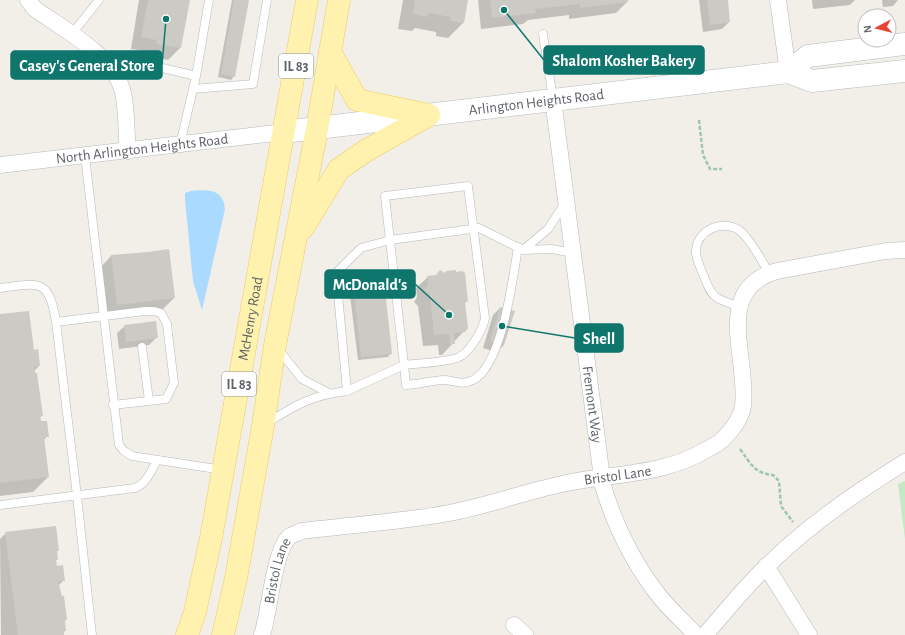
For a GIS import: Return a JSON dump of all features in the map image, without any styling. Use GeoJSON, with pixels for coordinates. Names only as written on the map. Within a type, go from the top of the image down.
{"type":"FeatureCollection","features":[{"type":"Feature","properties":{"kind":"main road","name":"McHenry Road"},"geometry":{"type":"LineString","coordinates":[[187,635],[195,612],[209,545],[308,0]]}},
{"type":"Feature","properties":{"kind":"main road","name":"McHenry Road"},"geometry":{"type":"LineString","coordinates":[[223,635],[236,578],[263,426],[275,345],[317,130],[339,0]]}},
{"type":"Feature","properties":{"kind":"main road"},"geometry":{"type":"LineString","coordinates":[[788,72],[808,56],[905,44]]}},
{"type":"Feature","properties":{"kind":"main road"},"geometry":{"type":"LineString","coordinates":[[330,52],[357,100],[429,115]]}},
{"type":"Feature","properties":{"kind":"main road","name":"Arlington Heights Road"},"geometry":{"type":"LineString","coordinates":[[284,132],[317,130],[553,99],[788,72],[812,82],[905,71]]}},
{"type":"Feature","properties":{"kind":"main road"},"geometry":{"type":"LineString","coordinates":[[294,244],[339,169],[367,150],[429,115]]}},
{"type":"Feature","properties":{"kind":"street"},"geometry":{"type":"LineString","coordinates":[[28,0],[35,9],[100,56],[115,73],[122,90],[128,151]]}},
{"type":"Feature","properties":{"kind":"street"},"geometry":{"type":"LineString","coordinates":[[778,0],[788,72]]}},
{"type":"Feature","properties":{"kind":"street","name":"Fremont Way"},"geometry":{"type":"LineString","coordinates":[[553,99],[603,486],[613,519],[633,559],[657,594],[696,635]]}},
{"type":"Feature","properties":{"kind":"street","name":"North Arlington Heights Road"},"geometry":{"type":"LineString","coordinates":[[0,165],[284,132]]}},
{"type":"Feature","properties":{"kind":"street","name":"Bristol Lane"},"geometry":{"type":"LineString","coordinates":[[262,635],[278,557],[290,536],[302,531],[448,513],[562,484],[656,470],[688,460],[723,440],[737,423],[743,407],[738,325],[739,306],[743,294],[750,284],[769,273],[886,251],[905,250]]}},
{"type":"Feature","properties":{"kind":"street"},"geometry":{"type":"LineString","coordinates":[[705,635],[766,566],[814,525],[867,486],[905,462]]}},
{"type":"Feature","properties":{"kind":"street"},"geometry":{"type":"LineString","coordinates":[[766,566],[809,635]]}},
{"type":"Feature","properties":{"kind":"lane"},"geometry":{"type":"LineString","coordinates":[[71,35],[99,0]]}},
{"type":"Feature","properties":{"kind":"lane"},"geometry":{"type":"LineString","coordinates":[[180,145],[196,76],[209,0]]}},
{"type":"Feature","properties":{"kind":"lane"},"geometry":{"type":"LineString","coordinates":[[193,89],[253,84],[266,0]]}},
{"type":"Feature","properties":{"kind":"lane"},"geometry":{"type":"LineString","coordinates":[[543,34],[553,99]]}},
{"type":"Feature","properties":{"kind":"lane"},"geometry":{"type":"LineString","coordinates":[[115,73],[146,64],[196,76]]}},
{"type":"Feature","properties":{"kind":"lane"},"geometry":{"type":"LineString","coordinates":[[85,156],[119,445],[124,451],[132,456],[223,470]]}},
{"type":"Feature","properties":{"kind":"lane"},"geometry":{"type":"LineString","coordinates":[[263,426],[298,403],[330,393],[347,391],[404,365],[459,358],[476,341],[483,330],[485,318],[468,186],[385,196],[404,365],[406,385],[444,380],[462,384],[472,381],[483,374],[497,343],[508,309],[520,248],[548,229],[566,201]]}},
{"type":"Feature","properties":{"kind":"lane"},"geometry":{"type":"LineString","coordinates":[[739,306],[721,300],[711,292],[698,261],[696,252],[699,239],[704,233],[718,226],[724,226],[739,231],[759,256],[769,273]]}},
{"type":"Feature","properties":{"kind":"lane"},"geometry":{"type":"LineString","coordinates":[[347,391],[336,273],[361,248],[390,240],[479,228],[520,248],[552,249],[573,253]]}},
{"type":"Feature","properties":{"kind":"lane"},"geometry":{"type":"LineString","coordinates":[[0,288],[27,284],[39,285],[48,291],[53,301],[77,496],[92,635]]}},
{"type":"Feature","properties":{"kind":"lane"},"geometry":{"type":"LineString","coordinates":[[56,322],[154,311],[161,314],[165,318],[174,383],[166,399],[114,405]]}},
{"type":"Feature","properties":{"kind":"lane"},"geometry":{"type":"LineString","coordinates":[[275,345],[302,379],[330,393]]}},
{"type":"Feature","properties":{"kind":"lane"},"geometry":{"type":"LineString","coordinates":[[142,347],[149,401]]}},
{"type":"Feature","properties":{"kind":"lane"},"geometry":{"type":"LineString","coordinates":[[0,506],[135,488],[144,483],[148,478],[157,460]]}},
{"type":"Feature","properties":{"kind":"path"},"geometry":{"type":"LineString","coordinates":[[699,120],[703,155],[710,169],[722,169]]}},
{"type":"Feature","properties":{"kind":"path"},"geometry":{"type":"LineString","coordinates":[[740,449],[756,470],[762,474],[773,475],[778,482],[781,506],[793,522]]}},
{"type":"Feature","properties":{"kind":"green space"},"geometry":{"type":"Polygon","coordinates":[[[905,481],[905,539],[898,484],[905,481]]]}},
{"type":"Feature","properties":{"kind":"water"},"geometry":{"type":"Polygon","coordinates":[[[204,190],[218,194],[224,202],[225,209],[202,310],[193,281],[185,200],[185,193],[204,190]]]}},
{"type":"Feature","properties":{"kind":"building"},"geometry":{"type":"Polygon","coordinates":[[[148,0],[190,0],[181,48],[156,44],[157,40],[141,37],[148,0]]]}},
{"type":"Feature","properties":{"kind":"building"},"geometry":{"type":"Polygon","coordinates":[[[234,0],[249,0],[235,77],[221,74],[234,0]]]}},
{"type":"Feature","properties":{"kind":"building"},"geometry":{"type":"Polygon","coordinates":[[[415,0],[468,0],[464,23],[450,21],[451,17],[429,13],[428,17],[413,14],[415,0]]]}},
{"type":"Feature","properties":{"kind":"building"},"geometry":{"type":"Polygon","coordinates":[[[490,0],[628,0],[628,2],[580,8],[580,4],[535,9],[536,13],[492,18],[490,0]]]}},
{"type":"Feature","properties":{"kind":"building"},"geometry":{"type":"Polygon","coordinates":[[[707,0],[728,0],[730,22],[710,25],[707,0]]]}},
{"type":"Feature","properties":{"kind":"building"},"geometry":{"type":"Polygon","coordinates":[[[169,249],[175,298],[117,305],[111,255],[169,249]]]}},
{"type":"Feature","properties":{"kind":"building"},"geometry":{"type":"Polygon","coordinates":[[[440,270],[445,273],[446,271],[456,270],[456,272],[462,271],[465,273],[468,301],[465,302],[468,328],[465,332],[454,333],[455,344],[450,344],[449,334],[434,335],[430,294],[424,290],[428,285],[427,276],[436,275],[440,270]]]}},
{"type":"Feature","properties":{"kind":"building"},"geometry":{"type":"Polygon","coordinates":[[[383,271],[392,354],[361,357],[352,274],[383,271]]]}},
{"type":"Feature","properties":{"kind":"building"},"geometry":{"type":"Polygon","coordinates":[[[500,307],[515,311],[504,345],[490,341],[500,307]]]}},
{"type":"Feature","properties":{"kind":"building"},"geometry":{"type":"Polygon","coordinates":[[[29,311],[34,350],[38,349],[40,366],[34,367],[35,373],[37,373],[43,416],[40,416],[41,421],[47,421],[49,437],[44,437],[49,477],[0,483],[0,314],[29,311]]]}},
{"type":"Feature","properties":{"kind":"building"},"geometry":{"type":"Polygon","coordinates":[[[156,321],[158,338],[126,342],[124,325],[156,321]]]}},
{"type":"Feature","properties":{"kind":"building"},"geometry":{"type":"Polygon","coordinates":[[[56,526],[59,551],[57,551],[58,560],[56,560],[57,566],[63,565],[65,581],[58,581],[62,596],[64,596],[67,620],[65,620],[66,631],[64,631],[64,635],[18,635],[5,532],[56,526]]]}},
{"type":"Feature","properties":{"kind":"place","name":"Shalom Kosher Bakery"},"geometry":{"type":"Point","coordinates":[504,10]}},
{"type":"Feature","properties":{"kind":"place","name":"Casey's General Store"},"geometry":{"type":"Point","coordinates":[166,19]}},
{"type":"Feature","properties":{"kind":"place","name":"McDonald's"},"geometry":{"type":"Point","coordinates":[449,315]}},
{"type":"Feature","properties":{"kind":"place","name":"Shell"},"geometry":{"type":"Point","coordinates":[502,326]}}]}
